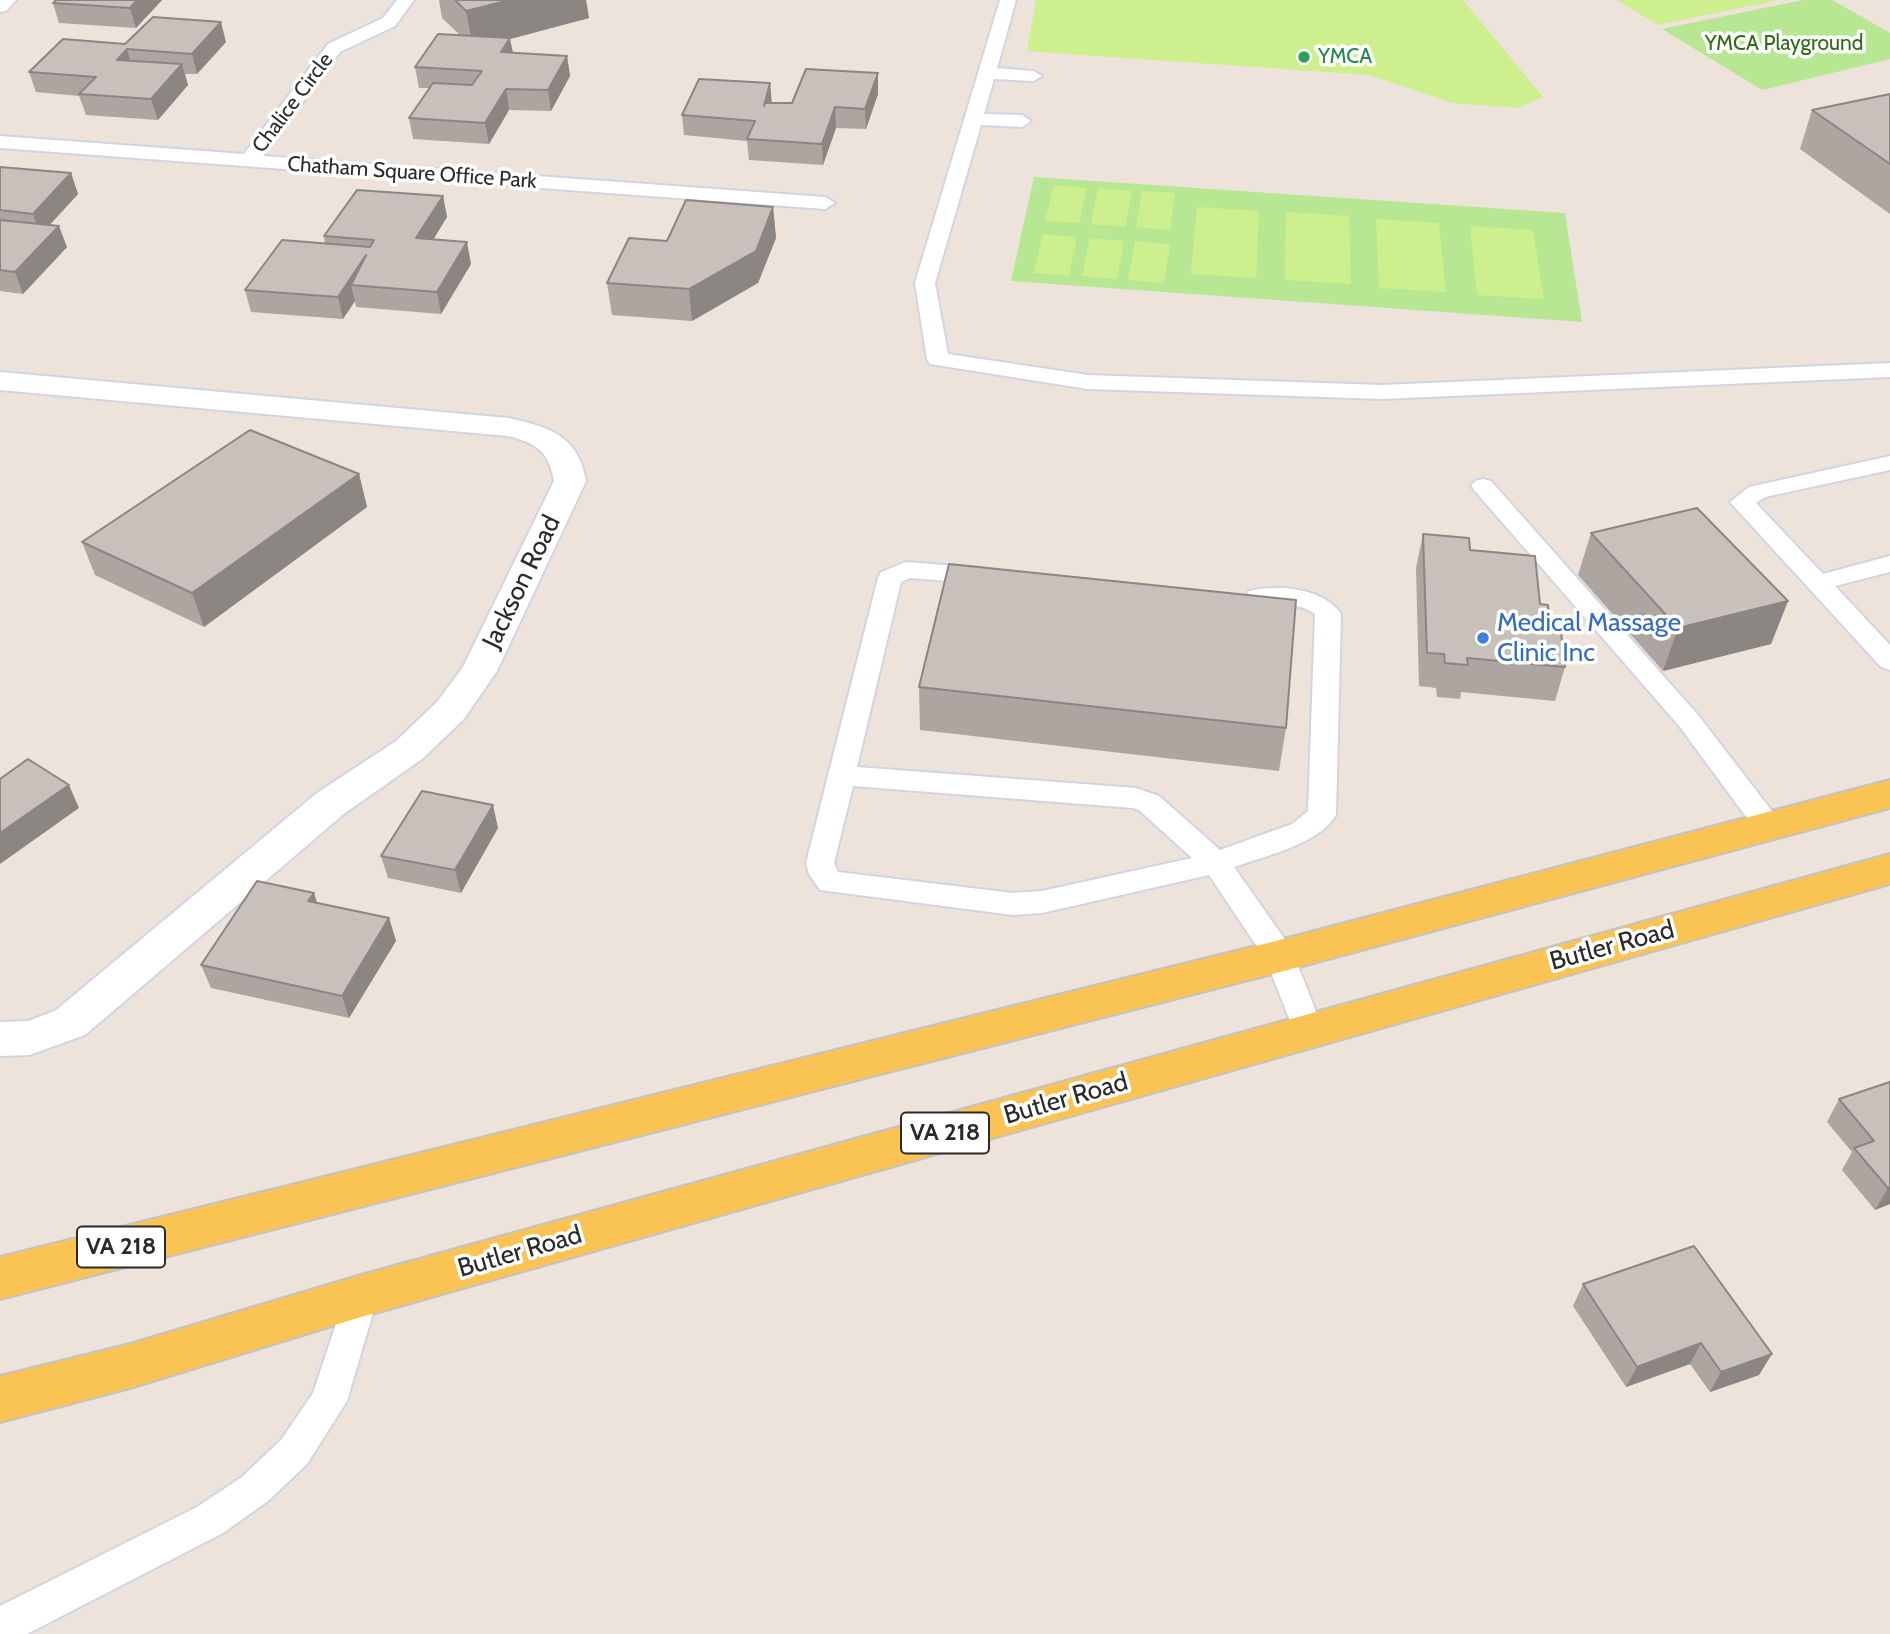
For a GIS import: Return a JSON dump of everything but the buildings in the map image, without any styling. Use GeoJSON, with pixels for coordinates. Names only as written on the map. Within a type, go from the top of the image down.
{"type":"FeatureCollection","features":[{"type":"Feature","properties":{"kind":"main road","name":"VA 218"},"geometry":{"type":"LineString","coordinates":[[0,1278],[1280,956],[1890,794]]}},
{"type":"Feature","properties":{"kind":"main road","name":"Butler Road"},"geometry":{"type":"LineString","coordinates":[[0,1399],[130,1366],[361,1296],[1890,869]]}},
{"type":"Feature","properties":{"kind":"street","name":"Jackson Road"},"geometry":{"type":"LineString","coordinates":[[0,381],[508,427],[530,432],[554,444],[569,463],[570,481],[479,671],[450,711],[409,750],[331,803],[70,1023],[29,1038],[0,1039]]}},
{"type":"Feature","properties":{"kind":"lane"},"geometry":{"type":"LineString","coordinates":[[0,7],[8,0]]}},
{"type":"Feature","properties":{"kind":"lane","name":"Chalice Circle"},"geometry":{"type":"LineString","coordinates":[[249,161],[334,48],[389,22],[406,0]]}},
{"type":"Feature","properties":{"kind":"lane"},"geometry":{"type":"LineString","coordinates":[[1008,0],[925,284],[938,359],[1088,382],[1382,392],[1890,370]]}},
{"type":"Feature","properties":{"kind":"lane"},"geometry":{"type":"LineString","coordinates":[[988,73],[1032,76]]}},
{"type":"Feature","properties":{"kind":"lane"},"geometry":{"type":"LineString","coordinates":[[975,119],[1022,121]]}},
{"type":"Feature","properties":{"kind":"lane","name":"Chatham Square Office Park"},"geometry":{"type":"LineString","coordinates":[[0,142],[825,203]]}},
{"type":"Feature","properties":{"kind":"lane"},"geometry":{"type":"LineString","coordinates":[[1890,463],[1757,492],[1742,502],[1890,661]]}},
{"type":"Feature","properties":{"kind":"lane"},"geometry":{"type":"LineString","coordinates":[[1483,486],[1689,721],[1768,827]]}},
{"type":"Feature","properties":{"kind":"lane"},"geometry":{"type":"LineString","coordinates":[[1818,583],[1890,564]]}},
{"type":"Feature","properties":{"kind":"lane"},"geometry":{"type":"LineString","coordinates":[[1015,578],[906,570],[890,578],[820,863],[823,874],[830,882],[1013,904],[1042,902],[1216,863],[1302,831],[1322,815],[1328,614],[1325,607],[1316,602],[1234,596]]}},
{"type":"Feature","properties":{"kind":"lane"},"geometry":{"type":"LineString","coordinates":[[842,775],[1136,798],[1149,803],[1216,863],[1280,956],[1309,1032]]}},
{"type":"Feature","properties":{"kind":"lane"},"geometry":{"type":"LineString","coordinates":[[0,1627],[210,1520],[256,1489],[293,1452],[329,1401],[361,1296]]}},
{"type":"Feature","properties":{"kind":"green space","name":"YMCA"},"geometry":{"type":"Polygon","coordinates":[[[1036,0],[1463,0],[1543,97],[1518,108],[1452,103],[1369,75],[1027,51],[1036,0]]]}},
{"type":"Feature","properties":{"kind":"green space"},"geometry":{"type":"Polygon","coordinates":[[[1617,0],[1779,0],[1658,25],[1617,0]]]}},
{"type":"Feature","properties":{"kind":"green space","name":"YMCA Playground"},"geometry":{"type":"Polygon","coordinates":[[[1803,0],[1832,0],[1890,33],[1890,59],[1762,90],[1662,29],[1803,0]]]}},
{"type":"Feature","properties":{"kind":"green space"},"geometry":{"type":"Polygon","coordinates":[[[1034,177],[1565,213],[1582,322],[1011,281],[1034,177]]]}},
{"type":"Feature","properties":{"kind":"green space"},"geometry":{"type":"Polygon","coordinates":[[[1054,185],[1087,188],[1079,223],[1045,221],[1054,185]]]}},
{"type":"Feature","properties":{"kind":"green space"},"geometry":{"type":"Polygon","coordinates":[[[1098,188],[1132,191],[1125,227],[1091,224],[1098,188]]]}},
{"type":"Feature","properties":{"kind":"green space"},"geometry":{"type":"Polygon","coordinates":[[[1142,191],[1175,193],[1170,230],[1136,227],[1142,191]]]}},
{"type":"Feature","properties":{"kind":"green space"},"geometry":{"type":"Polygon","coordinates":[[[1197,207],[1259,211],[1256,278],[1191,274],[1197,207]]]}},
{"type":"Feature","properties":{"kind":"green space"},"geometry":{"type":"Polygon","coordinates":[[[1286,212],[1349,216],[1351,284],[1285,280],[1286,212]]]}},
{"type":"Feature","properties":{"kind":"green space"},"geometry":{"type":"Polygon","coordinates":[[[1376,219],[1439,223],[1446,292],[1379,288],[1376,219]]]}},
{"type":"Feature","properties":{"kind":"green space"},"geometry":{"type":"Polygon","coordinates":[[[1470,226],[1533,230],[1544,299],[1477,295],[1470,226]]]}},
{"type":"Feature","properties":{"kind":"green space"},"geometry":{"type":"Polygon","coordinates":[[[1043,234],[1077,237],[1069,276],[1034,273],[1043,234]]]}},
{"type":"Feature","properties":{"kind":"green space"},"geometry":{"type":"Polygon","coordinates":[[[1090,238],[1124,241],[1117,279],[1082,276],[1090,238]]]}},
{"type":"Feature","properties":{"kind":"green space"},"geometry":{"type":"Polygon","coordinates":[[[1135,241],[1170,244],[1164,283],[1128,280],[1135,241]]]}},
{"type":"Feature","properties":{"kind":"place","name":"YMCA"},"geometry":{"type":"Point","coordinates":[1304,57]}},
{"type":"Feature","properties":{"kind":"place","name":"Medical Massage Clinic Inc"},"geometry":{"type":"Point","coordinates":[1483,638]}}]}
